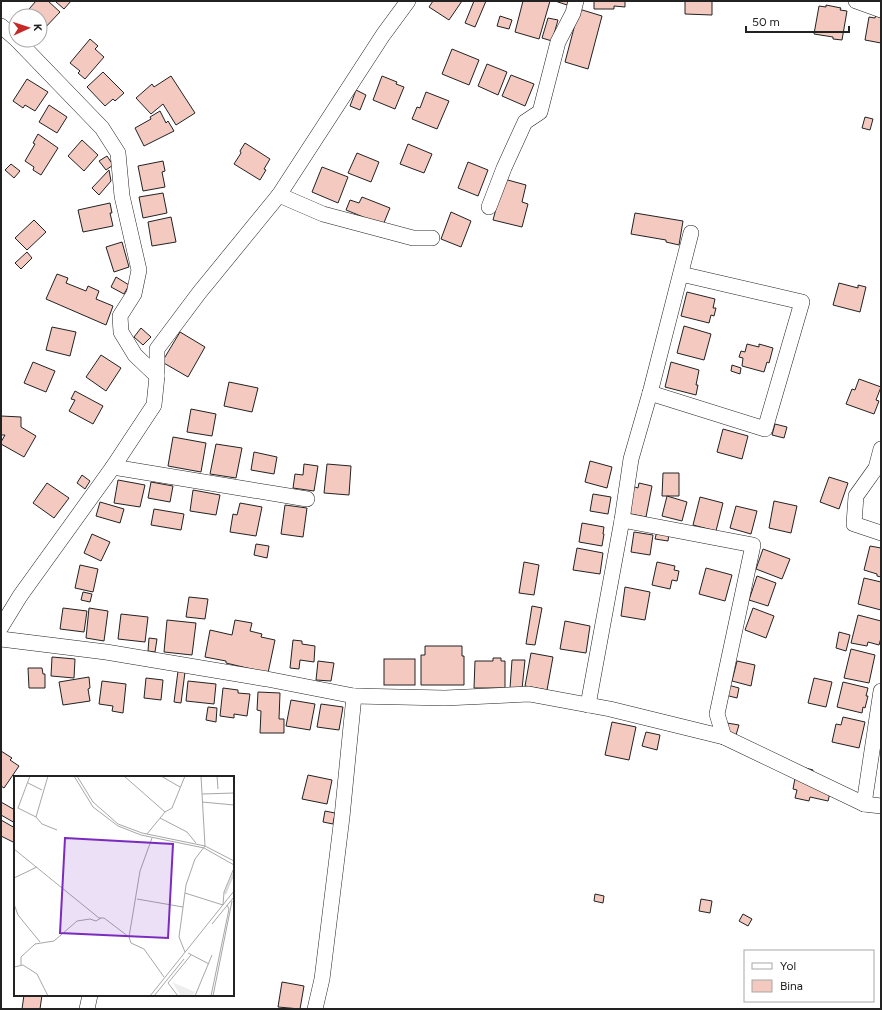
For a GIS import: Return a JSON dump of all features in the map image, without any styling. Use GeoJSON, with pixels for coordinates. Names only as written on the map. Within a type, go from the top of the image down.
{"type":"FeatureCollection","features":[{"type":"Feature","properties":{"kind":"street"},"geometry":{"type":"LineString","coordinates":[[1,627],[20,596],[114,467],[154,405],[157,376],[157,349],[199,293],[280,194],[383,35],[408,1]]}},
{"type":"Feature","properties":{"kind":"street"},"geometry":{"type":"LineString","coordinates":[[489,207],[504,168],[525,122],[540,112],[558,42],[573,13],[576,1]]}},
{"type":"Feature","properties":{"kind":"street"},"geometry":{"type":"LineString","coordinates":[[856,1],[881,10]]}},
{"type":"Feature","properties":{"kind":"street"},"geometry":{"type":"LineString","coordinates":[[24,48],[102,128],[118,153],[122,196],[139,270],[134,294],[120,316],[121,332],[134,355],[157,376]]}},
{"type":"Feature","properties":{"kind":"street"},"geometry":{"type":"LineString","coordinates":[[280,194],[323,214],[413,238],[432,238]]}},
{"type":"Feature","properties":{"kind":"street"},"geometry":{"type":"LineString","coordinates":[[588,705],[622,520],[631,459],[650,393],[691,233]]}},
{"type":"Feature","properties":{"kind":"street"},"geometry":{"type":"LineString","coordinates":[[650,393],[765,429],[802,302],[681,274]]}},
{"type":"Feature","properties":{"kind":"street"},"geometry":{"type":"LineString","coordinates":[[881,449],[876,468],[856,496],[854,524],[881,533]]}},
{"type":"Feature","properties":{"kind":"street"},"geometry":{"type":"LineString","coordinates":[[114,467],[307,499]]}},
{"type":"Feature","properties":{"kind":"street"},"geometry":{"type":"LineString","coordinates":[[622,520],[753,545],[717,714],[724,737]]}},
{"type":"Feature","properties":{"kind":"street"},"geometry":{"type":"LineString","coordinates":[[1,639],[114,653],[267,679],[354,696],[445,698],[529,694],[610,709],[724,737],[864,804],[881,806]]}},
{"type":"Feature","properties":{"kind":"street"},"geometry":{"type":"LineString","coordinates":[[864,804],[881,691]]}},
{"type":"Feature","properties":{"kind":"street"},"geometry":{"type":"LineString","coordinates":[[315,1009],[322,979],[342,817],[354,696]]}},
{"type":"Feature","properties":{"kind":"street"},"geometry":{"type":"LineString","coordinates":[[87,1009],[90,996]]}},
{"type":"Feature","properties":{"kind":"building"},"geometry":{"type":"Polygon","coordinates":[[[36,1],[48,1],[60,12],[48,25],[48,8],[30,8],[36,1]]]}},
{"type":"Feature","properties":{"kind":"building"},"geometry":{"type":"Polygon","coordinates":[[[55,1],[71,1],[64,9],[55,1]]]}},
{"type":"Feature","properties":{"kind":"building"},"geometry":{"type":"Polygon","coordinates":[[[433,1],[462,1],[449,20],[429,7],[433,1]]]}},
{"type":"Feature","properties":{"kind":"building"},"geometry":{"type":"Polygon","coordinates":[[[474,1],[486,1],[475,27],[465,23],[474,1]]]}},
{"type":"Feature","properties":{"kind":"building"},"geometry":{"type":"Polygon","coordinates":[[[523,1],[550,1],[539,39],[515,32],[523,1]]]}},
{"type":"Feature","properties":{"kind":"building"},"geometry":{"type":"Polygon","coordinates":[[[555,1],[568,1],[567,5],[555,1]]]}},
{"type":"Feature","properties":{"kind":"building"},"geometry":{"type":"Polygon","coordinates":[[[594,1],[625,1],[625,7],[614,6],[614,9],[594,9],[594,1]]]}},
{"type":"Feature","properties":{"kind":"building"},"geometry":{"type":"Polygon","coordinates":[[[685,1],[712,1],[712,15],[685,14],[685,1]]]}},
{"type":"Feature","properties":{"kind":"building"},"geometry":{"type":"Polygon","coordinates":[[[826,5],[841,8],[840,10],[847,11],[842,40],[814,34],[819,6],[826,7],[826,5]]]}},
{"type":"Feature","properties":{"kind":"building"},"geometry":{"type":"Polygon","coordinates":[[[579,9],[602,16],[588,69],[565,62],[579,9]]]}},
{"type":"Feature","properties":{"kind":"building"},"geometry":{"type":"Polygon","coordinates":[[[876,14],[881,15],[881,43],[865,40],[869,17],[875,18],[876,14]]]}},
{"type":"Feature","properties":{"kind":"building"},"geometry":{"type":"Polygon","coordinates":[[[500,16],[512,20],[509,29],[497,26],[500,16]]]}},
{"type":"Feature","properties":{"kind":"building"},"geometry":{"type":"Polygon","coordinates":[[[548,18],[558,20],[552,41],[542,38],[548,18]]]}},
{"type":"Feature","properties":{"kind":"building"},"geometry":{"type":"Polygon","coordinates":[[[90,39],[98,46],[95,49],[104,57],[85,79],[78,73],[80,71],[70,63],[90,39]]]}},
{"type":"Feature","properties":{"kind":"building"},"geometry":{"type":"Polygon","coordinates":[[[452,49],[479,60],[469,85],[442,74],[452,49]]]}},
{"type":"Feature","properties":{"kind":"building"},"geometry":{"type":"Polygon","coordinates":[[[487,64],[507,72],[498,95],[478,86],[487,64]]]}},
{"type":"Feature","properties":{"kind":"building"},"geometry":{"type":"Polygon","coordinates":[[[103,72],[124,93],[115,101],[113,99],[105,106],[87,87],[103,72]]]}},
{"type":"Feature","properties":{"kind":"building"},"geometry":{"type":"Polygon","coordinates":[[[511,75],[534,84],[525,106],[502,96],[511,75]]]}},
{"type":"Feature","properties":{"kind":"building"},"geometry":{"type":"Polygon","coordinates":[[[171,76],[195,113],[176,125],[163,104],[151,114],[136,98],[152,84],[154,87],[171,76]]]}},
{"type":"Feature","properties":{"kind":"building"},"geometry":{"type":"Polygon","coordinates":[[[382,76],[397,82],[396,84],[404,87],[395,109],[373,100],[382,76]]]}},
{"type":"Feature","properties":{"kind":"building"},"geometry":{"type":"Polygon","coordinates":[[[27,79],[48,92],[35,111],[25,105],[23,108],[13,101],[27,79]]]}},
{"type":"Feature","properties":{"kind":"building"},"geometry":{"type":"Polygon","coordinates":[[[356,90],[366,95],[360,110],[350,106],[356,90]]]}},
{"type":"Feature","properties":{"kind":"building"},"geometry":{"type":"Polygon","coordinates":[[[426,92],[449,101],[437,129],[412,119],[417,107],[420,108],[426,92]]]}},
{"type":"Feature","properties":{"kind":"building"},"geometry":{"type":"Polygon","coordinates":[[[49,105],[67,117],[57,133],[39,122],[49,105]]]}},
{"type":"Feature","properties":{"kind":"building"},"geometry":{"type":"Polygon","coordinates":[[[160,111],[166,123],[168,121],[174,131],[144,146],[135,128],[151,119],[150,117],[160,111]]]}},
{"type":"Feature","properties":{"kind":"building"},"geometry":{"type":"Polygon","coordinates":[[[865,117],[873,119],[870,130],[862,128],[865,117]]]}},
{"type":"Feature","properties":{"kind":"building"},"geometry":{"type":"Polygon","coordinates":[[[38,134],[58,148],[41,175],[33,170],[34,167],[25,161],[35,144],[33,143],[38,134]]]}},
{"type":"Feature","properties":{"kind":"building"},"geometry":{"type":"Polygon","coordinates":[[[82,140],[98,155],[84,171],[68,156],[82,140]]]}},
{"type":"Feature","properties":{"kind":"building"},"geometry":{"type":"Polygon","coordinates":[[[245,143],[270,159],[260,180],[234,164],[245,143]]]}},
{"type":"Feature","properties":{"kind":"building"},"geometry":{"type":"Polygon","coordinates":[[[408,144],[432,154],[424,173],[400,164],[408,144]]]}},
{"type":"Feature","properties":{"kind":"building"},"geometry":{"type":"Polygon","coordinates":[[[357,153],[379,162],[371,182],[348,173],[357,153]]]}},
{"type":"Feature","properties":{"kind":"building"},"geometry":{"type":"Polygon","coordinates":[[[107,156],[113,165],[106,170],[99,161],[107,156]]]}},
{"type":"Feature","properties":{"kind":"building"},"geometry":{"type":"Polygon","coordinates":[[[163,161],[165,171],[162,172],[165,187],[143,191],[138,166],[163,161]]]}},
{"type":"Feature","properties":{"kind":"building"},"geometry":{"type":"Polygon","coordinates":[[[468,162],[488,170],[478,196],[458,188],[468,162]]]}},
{"type":"Feature","properties":{"kind":"building"},"geometry":{"type":"Polygon","coordinates":[[[11,164],[20,171],[14,178],[5,170],[11,164]]]}},
{"type":"Feature","properties":{"kind":"building"},"geometry":{"type":"Polygon","coordinates":[[[322,167],[348,177],[338,203],[312,192],[322,167]]]}},
{"type":"Feature","properties":{"kind":"building"},"geometry":{"type":"Polygon","coordinates":[[[109,170],[111,181],[99,195],[92,188],[109,170]]]}},
{"type":"Feature","properties":{"kind":"building"},"geometry":{"type":"Polygon","coordinates":[[[504,179],[526,185],[522,202],[528,204],[522,227],[493,220],[504,179]]]}},
{"type":"Feature","properties":{"kind":"building"},"geometry":{"type":"Polygon","coordinates":[[[163,193],[167,213],[143,218],[139,197],[163,193]]]}},
{"type":"Feature","properties":{"kind":"building"},"geometry":{"type":"Polygon","coordinates":[[[362,197],[390,208],[383,225],[346,210],[350,200],[359,203],[362,197]]]}},
{"type":"Feature","properties":{"kind":"building"},"geometry":{"type":"Polygon","coordinates":[[[110,203],[112,213],[110,213],[113,226],[83,232],[78,210],[110,203]]]}},
{"type":"Feature","properties":{"kind":"building"},"geometry":{"type":"Polygon","coordinates":[[[451,212],[471,221],[461,247],[441,239],[451,212]]]}},
{"type":"Feature","properties":{"kind":"building"},"geometry":{"type":"Polygon","coordinates":[[[635,213],[683,221],[679,245],[666,242],[666,240],[631,234],[635,213]]]}},
{"type":"Feature","properties":{"kind":"building"},"geometry":{"type":"Polygon","coordinates":[[[171,217],[176,242],[152,246],[148,222],[171,217]]]}},
{"type":"Feature","properties":{"kind":"building"},"geometry":{"type":"Polygon","coordinates":[[[34,220],[46,232],[27,250],[15,238],[34,220]]]}},
{"type":"Feature","properties":{"kind":"building"},"geometry":{"type":"Polygon","coordinates":[[[122,242],[129,267],[114,272],[106,247],[122,242]]]}},
{"type":"Feature","properties":{"kind":"building"},"geometry":{"type":"Polygon","coordinates":[[[27,252],[32,258],[21,269],[15,263],[27,252]]]}},
{"type":"Feature","properties":{"kind":"building"},"geometry":{"type":"Polygon","coordinates":[[[57,274],[68,278],[66,283],[86,291],[88,286],[99,291],[96,299],[113,306],[106,325],[46,299],[57,274]]]}},
{"type":"Feature","properties":{"kind":"building"},"geometry":{"type":"Polygon","coordinates":[[[116,277],[129,285],[124,294],[111,287],[116,277]]]}},
{"type":"Feature","properties":{"kind":"building"},"geometry":{"type":"Polygon","coordinates":[[[839,283],[858,288],[858,285],[866,287],[860,312],[833,305],[839,283]]]}},
{"type":"Feature","properties":{"kind":"building"},"geometry":{"type":"Polygon","coordinates":[[[687,292],[715,299],[713,308],[716,308],[714,316],[711,315],[709,323],[681,316],[687,292]]]}},
{"type":"Feature","properties":{"kind":"building"},"geometry":{"type":"Polygon","coordinates":[[[684,326],[711,334],[704,360],[677,353],[684,326]]]}},
{"type":"Feature","properties":{"kind":"building"},"geometry":{"type":"Polygon","coordinates":[[[52,327],[76,332],[70,356],[46,350],[52,327]]]}},
{"type":"Feature","properties":{"kind":"building"},"geometry":{"type":"Polygon","coordinates":[[[141,328],[151,337],[143,345],[134,337],[141,328]]]}},
{"type":"Feature","properties":{"kind":"building"},"geometry":{"type":"Polygon","coordinates":[[[180,332],[205,347],[188,377],[162,362],[180,332]]]}},
{"type":"Feature","properties":{"kind":"building"},"geometry":{"type":"Polygon","coordinates":[[[747,344],[759,347],[759,344],[773,348],[769,363],[767,362],[764,372],[742,366],[743,358],[739,357],[741,351],[745,352],[747,344]]]}},
{"type":"Feature","properties":{"kind":"building"},"geometry":{"type":"Polygon","coordinates":[[[101,355],[121,368],[106,391],[86,377],[101,355]]]}},
{"type":"Feature","properties":{"kind":"building"},"geometry":{"type":"Polygon","coordinates":[[[33,362],[55,371],[46,392],[24,383],[33,362]]]}},
{"type":"Feature","properties":{"kind":"building"},"geometry":{"type":"Polygon","coordinates":[[[671,362],[699,370],[696,395],[665,387],[671,362]]]}},
{"type":"Feature","properties":{"kind":"building"},"geometry":{"type":"Polygon","coordinates":[[[732,365],[741,368],[740,374],[731,371],[732,365]]]}},
{"type":"Feature","properties":{"kind":"building"},"geometry":{"type":"Polygon","coordinates":[[[859,379],[881,387],[876,400],[879,401],[874,414],[846,404],[852,389],[855,390],[859,379]]]}},
{"type":"Feature","properties":{"kind":"building"},"geometry":{"type":"Polygon","coordinates":[[[229,382],[258,388],[252,412],[224,406],[229,382]]]}},
{"type":"Feature","properties":{"kind":"building"},"geometry":{"type":"Polygon","coordinates":[[[75,391],[103,406],[93,424],[69,411],[75,400],[71,399],[75,391]]]}},
{"type":"Feature","properties":{"kind":"building"},"geometry":{"type":"Polygon","coordinates":[[[191,409],[216,414],[212,436],[187,432],[191,409]]]}},
{"type":"Feature","properties":{"kind":"building"},"geometry":{"type":"Polygon","coordinates":[[[1,416],[21,417],[21,427],[36,436],[24,457],[1,444],[5,435],[1,435],[1,416]]]}},
{"type":"Feature","properties":{"kind":"building"},"geometry":{"type":"Polygon","coordinates":[[[775,424],[787,427],[784,438],[772,435],[775,424]]]}},
{"type":"Feature","properties":{"kind":"building"},"geometry":{"type":"Polygon","coordinates":[[[723,429],[748,436],[742,459],[717,452],[723,429]]]}},
{"type":"Feature","properties":{"kind":"building"},"geometry":{"type":"Polygon","coordinates":[[[173,437],[206,443],[201,472],[168,466],[173,437]]]}},
{"type":"Feature","properties":{"kind":"building"},"geometry":{"type":"Polygon","coordinates":[[[216,444],[242,448],[236,478],[210,474],[216,444]]]}},
{"type":"Feature","properties":{"kind":"building"},"geometry":{"type":"Polygon","coordinates":[[[254,452],[277,457],[274,474],[251,470],[254,452]]]}},
{"type":"Feature","properties":{"kind":"building"},"geometry":{"type":"Polygon","coordinates":[[[590,461],[612,467],[607,488],[585,482],[590,461]]]}},
{"type":"Feature","properties":{"kind":"building"},"geometry":{"type":"Polygon","coordinates":[[[304,464],[318,466],[314,491],[293,488],[295,474],[303,475],[304,464]]]}},
{"type":"Feature","properties":{"kind":"building"},"geometry":{"type":"Polygon","coordinates":[[[327,464],[351,466],[349,495],[324,493],[327,464]]]}},
{"type":"Feature","properties":{"kind":"building"},"geometry":{"type":"Polygon","coordinates":[[[663,473],[679,473],[679,496],[662,496],[663,473]]]}},
{"type":"Feature","properties":{"kind":"building"},"geometry":{"type":"Polygon","coordinates":[[[82,475],[90,481],[85,489],[77,483],[82,475]]]}},
{"type":"Feature","properties":{"kind":"building"},"geometry":{"type":"Polygon","coordinates":[[[829,477],[848,483],[839,509],[820,502],[829,477]]]}},
{"type":"Feature","properties":{"kind":"building"},"geometry":{"type":"Polygon","coordinates":[[[118,480],[145,485],[140,507],[114,503],[118,480]]]}},
{"type":"Feature","properties":{"kind":"building"},"geometry":{"type":"Polygon","coordinates":[[[151,482],[173,486],[170,502],[148,498],[151,482]]]}},
{"type":"Feature","properties":{"kind":"building"},"geometry":{"type":"Polygon","coordinates":[[[47,483],[69,498],[54,518],[33,503],[47,483]]]}},
{"type":"Feature","properties":{"kind":"building"},"geometry":{"type":"Polygon","coordinates":[[[639,483],[652,486],[646,517],[626,513],[632,486],[638,488],[639,483]]]}},
{"type":"Feature","properties":{"kind":"building"},"geometry":{"type":"Polygon","coordinates":[[[193,490],[220,495],[216,515],[190,511],[193,490]]]}},
{"type":"Feature","properties":{"kind":"building"},"geometry":{"type":"Polygon","coordinates":[[[593,494],[611,497],[608,514],[590,511],[593,494]]]}},
{"type":"Feature","properties":{"kind":"building"},"geometry":{"type":"Polygon","coordinates":[[[667,496],[687,502],[682,521],[662,516],[667,496]]]}},
{"type":"Feature","properties":{"kind":"building"},"geometry":{"type":"Polygon","coordinates":[[[700,497],[723,503],[716,531],[693,525],[700,497]]]}},
{"type":"Feature","properties":{"kind":"building"},"geometry":{"type":"Polygon","coordinates":[[[774,501],[797,506],[791,533],[769,528],[774,501]]]}},
{"type":"Feature","properties":{"kind":"building"},"geometry":{"type":"Polygon","coordinates":[[[100,502],[124,509],[120,523],[96,516],[100,502]]]}},
{"type":"Feature","properties":{"kind":"building"},"geometry":{"type":"Polygon","coordinates":[[[240,503],[262,507],[256,536],[230,532],[233,514],[237,515],[240,503]]]}},
{"type":"Feature","properties":{"kind":"building"},"geometry":{"type":"Polygon","coordinates":[[[285,505],[307,508],[303,537],[281,534],[285,505]]]}},
{"type":"Feature","properties":{"kind":"building"},"geometry":{"type":"Polygon","coordinates":[[[736,506],[757,511],[751,534],[730,528],[736,506]]]}},
{"type":"Feature","properties":{"kind":"building"},"geometry":{"type":"Polygon","coordinates":[[[154,509],[184,514],[181,530],[151,525],[154,509]]]}},
{"type":"Feature","properties":{"kind":"building"},"geometry":{"type":"Polygon","coordinates":[[[582,523],[604,527],[602,546],[579,542],[582,523]]]}},
{"type":"Feature","properties":{"kind":"building"},"geometry":{"type":"Polygon","coordinates":[[[657,531],[669,533],[668,541],[655,539],[657,531]]]}},
{"type":"Feature","properties":{"kind":"building"},"geometry":{"type":"Polygon","coordinates":[[[634,532],[653,535],[650,555],[631,552],[634,532]]]}},
{"type":"Feature","properties":{"kind":"building"},"geometry":{"type":"Polygon","coordinates":[[[92,534],[110,542],[101,561],[84,553],[92,534]]]}},
{"type":"Feature","properties":{"kind":"building"},"geometry":{"type":"Polygon","coordinates":[[[256,544],[269,546],[267,558],[254,555],[256,544]]]}},
{"type":"Feature","properties":{"kind":"building"},"geometry":{"type":"Polygon","coordinates":[[[870,546],[881,548],[881,577],[877,576],[877,574],[864,570],[870,546]]]}},
{"type":"Feature","properties":{"kind":"building"},"geometry":{"type":"Polygon","coordinates":[[[577,548],[603,553],[600,574],[573,570],[577,548]]]}},
{"type":"Feature","properties":{"kind":"building"},"geometry":{"type":"Polygon","coordinates":[[[763,549],[790,559],[782,579],[756,569],[763,549]]]}},
{"type":"Feature","properties":{"kind":"building"},"geometry":{"type":"Polygon","coordinates":[[[524,562],[539,565],[534,595],[519,593],[524,562]]]}},
{"type":"Feature","properties":{"kind":"building"},"geometry":{"type":"Polygon","coordinates":[[[657,562],[675,566],[674,570],[679,571],[677,581],[672,580],[670,589],[652,585],[657,562]]]}},
{"type":"Feature","properties":{"kind":"building"},"geometry":{"type":"Polygon","coordinates":[[[80,565],[98,569],[93,592],[75,588],[80,565]]]}},
{"type":"Feature","properties":{"kind":"building"},"geometry":{"type":"Polygon","coordinates":[[[706,568],[732,575],[725,601],[699,594],[706,568]]]}},
{"type":"Feature","properties":{"kind":"building"},"geometry":{"type":"Polygon","coordinates":[[[757,576],[776,583],[768,606],[749,600],[757,576]]]}},
{"type":"Feature","properties":{"kind":"building"},"geometry":{"type":"Polygon","coordinates":[[[864,578],[881,582],[881,610],[858,604],[864,578]]]}},
{"type":"Feature","properties":{"kind":"building"},"geometry":{"type":"Polygon","coordinates":[[[625,587],[650,592],[645,620],[621,616],[625,587]]]}},
{"type":"Feature","properties":{"kind":"building"},"geometry":{"type":"Polygon","coordinates":[[[83,592],[92,594],[90,602],[81,600],[83,592]]]}},
{"type":"Feature","properties":{"kind":"building"},"geometry":{"type":"Polygon","coordinates":[[[189,597],[208,599],[205,619],[186,617],[189,597]]]}},
{"type":"Feature","properties":{"kind":"building"},"geometry":{"type":"Polygon","coordinates":[[[532,606],[542,608],[535,645],[526,644],[532,606]]]}},
{"type":"Feature","properties":{"kind":"building"},"geometry":{"type":"Polygon","coordinates":[[[63,608],[87,611],[84,632],[60,629],[63,608]]]}},
{"type":"Feature","properties":{"kind":"building"},"geometry":{"type":"Polygon","coordinates":[[[89,608],[108,611],[104,641],[86,638],[89,608]]]}},
{"type":"Feature","properties":{"kind":"building"},"geometry":{"type":"Polygon","coordinates":[[[753,608],[774,616],[766,638],[745,630],[753,608]]]}},
{"type":"Feature","properties":{"kind":"building"},"geometry":{"type":"Polygon","coordinates":[[[121,614],[148,617],[145,642],[118,639],[121,614]]]}},
{"type":"Feature","properties":{"kind":"building"},"geometry":{"type":"Polygon","coordinates":[[[858,615],[881,621],[881,638],[879,645],[868,642],[867,646],[851,643],[858,615]]]}},
{"type":"Feature","properties":{"kind":"building"},"geometry":{"type":"Polygon","coordinates":[[[167,620],[196,623],[192,655],[164,652],[167,620]]]}},
{"type":"Feature","properties":{"kind":"building"},"geometry":{"type":"Polygon","coordinates":[[[235,620],[252,623],[250,631],[262,634],[261,637],[275,640],[268,673],[226,663],[226,661],[205,657],[210,630],[232,635],[235,620]]]}},
{"type":"Feature","properties":{"kind":"building"},"geometry":{"type":"Polygon","coordinates":[[[565,621],[590,626],[586,653],[560,649],[565,621]]]}},
{"type":"Feature","properties":{"kind":"building"},"geometry":{"type":"Polygon","coordinates":[[[839,632],[850,635],[846,651],[836,648],[839,632]]]}},
{"type":"Feature","properties":{"kind":"building"},"geometry":{"type":"Polygon","coordinates":[[[149,638],[157,639],[155,652],[148,651],[149,638]]]}},
{"type":"Feature","properties":{"kind":"building"},"geometry":{"type":"Polygon","coordinates":[[[293,640],[302,641],[302,644],[315,646],[314,662],[300,660],[299,669],[290,668],[293,640]]]}},
{"type":"Feature","properties":{"kind":"building"},"geometry":{"type":"Polygon","coordinates":[[[425,646],[462,646],[462,656],[464,656],[464,685],[421,685],[421,655],[425,655],[425,646]]]}},
{"type":"Feature","properties":{"kind":"building"},"geometry":{"type":"Polygon","coordinates":[[[851,649],[875,655],[869,683],[844,678],[851,649]]]}},
{"type":"Feature","properties":{"kind":"building"},"geometry":{"type":"Polygon","coordinates":[[[531,653],[553,657],[547,690],[525,686],[531,653]]]}},
{"type":"Feature","properties":{"kind":"building"},"geometry":{"type":"Polygon","coordinates":[[[52,657],[75,659],[74,678],[51,676],[52,657]]]}},
{"type":"Feature","properties":{"kind":"building"},"geometry":{"type":"Polygon","coordinates":[[[493,658],[501,658],[501,661],[505,661],[505,688],[474,688],[475,661],[493,661],[493,658]]]}},
{"type":"Feature","properties":{"kind":"building"},"geometry":{"type":"Polygon","coordinates":[[[384,659],[415,659],[415,685],[384,685],[384,659]]]}},
{"type":"Feature","properties":{"kind":"building"},"geometry":{"type":"Polygon","coordinates":[[[512,660],[525,660],[522,689],[510,688],[512,660]]]}},
{"type":"Feature","properties":{"kind":"building"},"geometry":{"type":"Polygon","coordinates":[[[318,661],[334,663],[331,681],[316,680],[318,661]]]}},
{"type":"Feature","properties":{"kind":"building"},"geometry":{"type":"Polygon","coordinates":[[[737,661],[755,665],[751,686],[732,681],[737,661]]]}},
{"type":"Feature","properties":{"kind":"building"},"geometry":{"type":"Polygon","coordinates":[[[28,668],[42,668],[43,674],[45,674],[45,688],[29,688],[28,668]]]}},
{"type":"Feature","properties":{"kind":"building"},"geometry":{"type":"Polygon","coordinates":[[[178,671],[185,672],[181,703],[174,702],[178,671]]]}},
{"type":"Feature","properties":{"kind":"building"},"geometry":{"type":"Polygon","coordinates":[[[89,677],[90,688],[88,689],[90,701],[63,705],[59,682],[89,677]]]}},
{"type":"Feature","properties":{"kind":"building"},"geometry":{"type":"Polygon","coordinates":[[[146,678],[163,680],[161,700],[144,698],[146,678]]]}},
{"type":"Feature","properties":{"kind":"building"},"geometry":{"type":"Polygon","coordinates":[[[814,678],[832,682],[826,707],[808,703],[814,678]]]}},
{"type":"Feature","properties":{"kind":"building"},"geometry":{"type":"Polygon","coordinates":[[[102,681],[126,684],[123,713],[112,711],[113,706],[99,704],[102,681]]]}},
{"type":"Feature","properties":{"kind":"building"},"geometry":{"type":"Polygon","coordinates":[[[188,681],[216,684],[214,704],[186,701],[188,681]]]}},
{"type":"Feature","properties":{"kind":"building"},"geometry":{"type":"Polygon","coordinates":[[[843,682],[868,688],[866,696],[868,696],[862,713],[837,707],[843,682]]]}},
{"type":"Feature","properties":{"kind":"building"},"geometry":{"type":"Polygon","coordinates":[[[728,685],[739,688],[737,698],[725,695],[728,685]]]}},
{"type":"Feature","properties":{"kind":"building"},"geometry":{"type":"Polygon","coordinates":[[[223,688],[238,690],[238,693],[250,694],[247,716],[234,714],[234,718],[220,716],[223,688]]]}},
{"type":"Feature","properties":{"kind":"building"},"geometry":{"type":"Polygon","coordinates":[[[258,692],[280,693],[279,719],[284,719],[284,733],[260,733],[261,711],[257,710],[258,692]]]}},
{"type":"Feature","properties":{"kind":"building"},"geometry":{"type":"Polygon","coordinates":[[[291,700],[315,704],[310,730],[286,726],[291,700]]]}},
{"type":"Feature","properties":{"kind":"building"},"geometry":{"type":"Polygon","coordinates":[[[321,704],[343,707],[339,730],[317,727],[321,704]]]}},
{"type":"Feature","properties":{"kind":"building"},"geometry":{"type":"Polygon","coordinates":[[[208,707],[217,708],[216,722],[206,720],[208,707]]]}},
{"type":"Feature","properties":{"kind":"building"},"geometry":{"type":"Polygon","coordinates":[[[843,717],[865,722],[859,748],[832,742],[836,724],[841,725],[843,717]]]}},
{"type":"Feature","properties":{"kind":"building"},"geometry":{"type":"Polygon","coordinates":[[[612,722],[636,727],[629,760],[605,755],[612,722]]]}},
{"type":"Feature","properties":{"kind":"building"},"geometry":{"type":"Polygon","coordinates":[[[727,723],[739,725],[736,735],[725,733],[727,723]]]}},
{"type":"Feature","properties":{"kind":"building"},"geometry":{"type":"Polygon","coordinates":[[[646,732],[660,735],[657,750],[642,746],[646,732]]]}},
{"type":"Feature","properties":{"kind":"building"},"geometry":{"type":"Polygon","coordinates":[[[1,751],[12,758],[10,760],[19,766],[4,788],[1,786],[1,751]]]}},
{"type":"Feature","properties":{"kind":"building"},"geometry":{"type":"Polygon","coordinates":[[[802,767],[813,770],[812,776],[831,789],[828,801],[810,797],[809,801],[795,798],[797,790],[793,789],[796,773],[802,767]]]}},
{"type":"Feature","properties":{"kind":"building"},"geometry":{"type":"Polygon","coordinates":[[[308,775],[332,780],[327,804],[302,799],[308,775]]]}},
{"type":"Feature","properties":{"kind":"building"},"geometry":{"type":"Polygon","coordinates":[[[1,802],[14,809],[14,822],[1,815],[1,802]]]}},
{"type":"Feature","properties":{"kind":"building"},"geometry":{"type":"Polygon","coordinates":[[[325,811],[335,813],[333,824],[323,822],[325,811]]]}},
{"type":"Feature","properties":{"kind":"building"},"geometry":{"type":"Polygon","coordinates":[[[1,820],[14,827],[14,842],[1,836],[1,820]]]}},
{"type":"Feature","properties":{"kind":"building"},"geometry":{"type":"Polygon","coordinates":[[[595,894],[604,896],[603,903],[594,901],[595,894]]]}},
{"type":"Feature","properties":{"kind":"building"},"geometry":{"type":"Polygon","coordinates":[[[701,899],[712,901],[710,913],[699,911],[701,899]]]}},
{"type":"Feature","properties":{"kind":"building"},"geometry":{"type":"Polygon","coordinates":[[[743,914],[752,919],[748,926],[739,921],[743,914]]]}},
{"type":"Feature","properties":{"kind":"building"},"geometry":{"type":"Polygon","coordinates":[[[282,982],[304,986],[300,1009],[278,1007],[282,982]]]}},
{"type":"Feature","properties":{"kind":"building"},"geometry":{"type":"Polygon","coordinates":[[[24,996],[42,996],[40,1009],[22,1009],[24,996]]]}}]}
